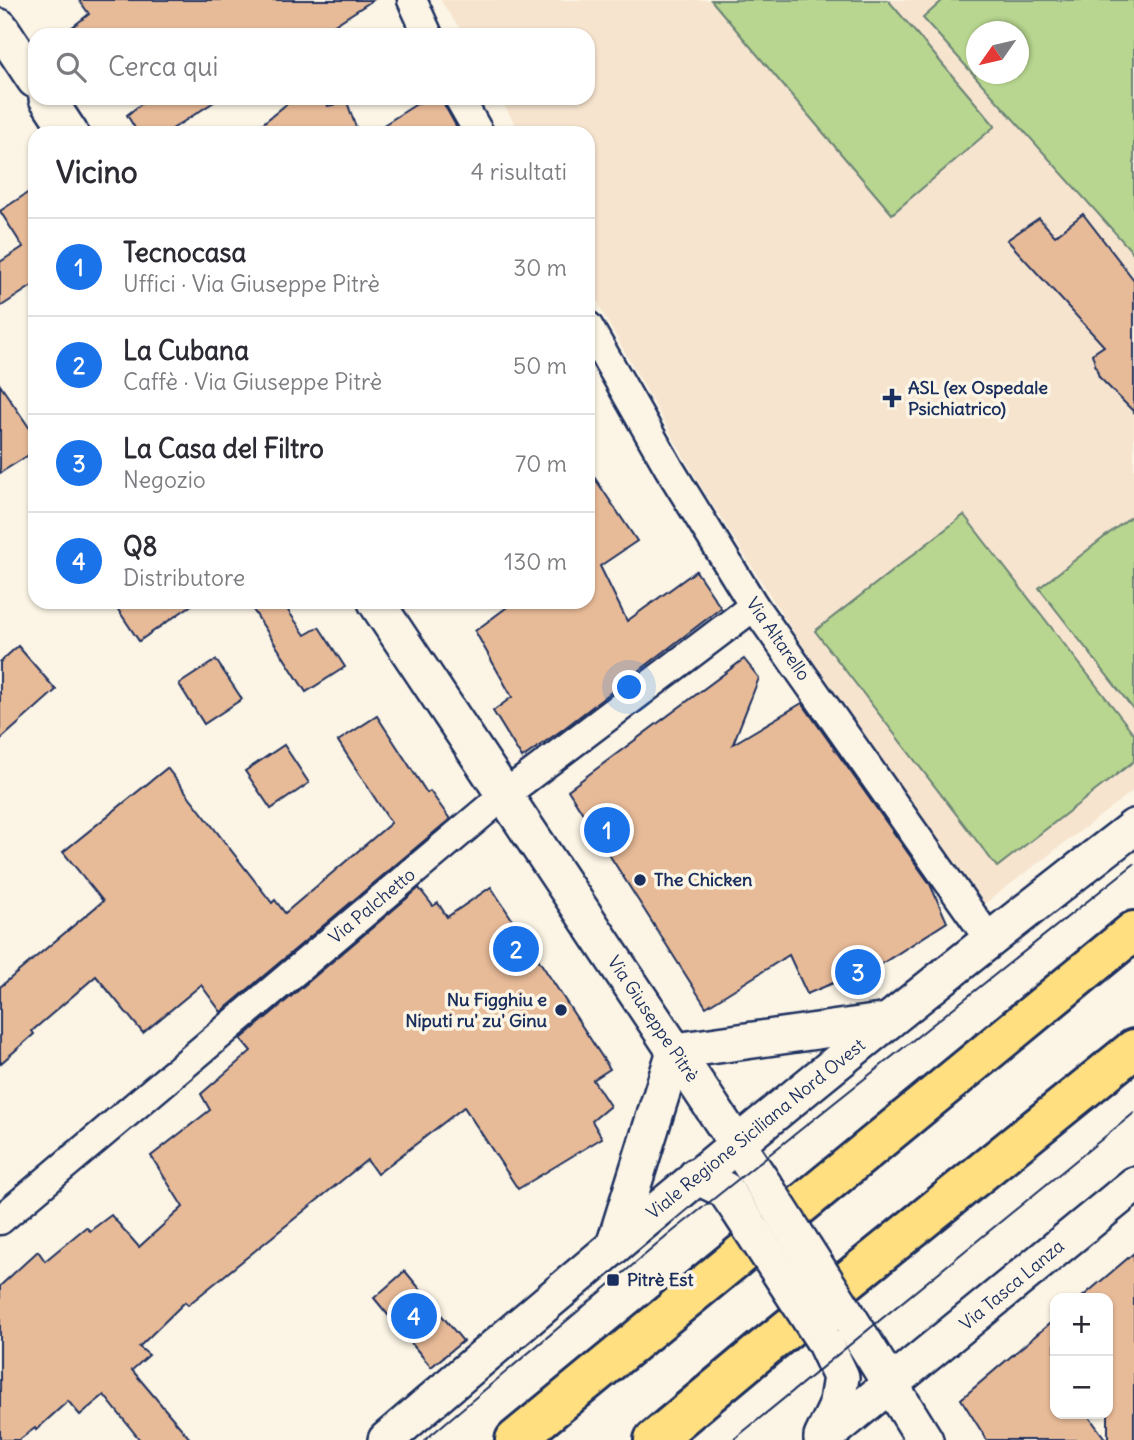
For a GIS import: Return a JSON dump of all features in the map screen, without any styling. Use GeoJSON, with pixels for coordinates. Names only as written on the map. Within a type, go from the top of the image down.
{"type":"FeatureCollection","features":[{"type":"Feature","properties":{"kind":"main road"},"geometry":{"type":"LineString","coordinates":[[515,1440],[1134,931]]}},
{"type":"Feature","properties":{"kind":"main road"},"geometry":{"type":"LineString","coordinates":[[654,1440],[1134,1049]]}},
{"type":"Feature","properties":{"kind":"street"},"geometry":{"type":"LineString","coordinates":[[412,0],[425,28]]}},
{"type":"Feature","properties":{"kind":"street"},"geometry":{"type":"LineString","coordinates":[[0,27],[28,69]]}},
{"type":"Feature","properties":{"kind":"street"},"geometry":{"type":"LineString","coordinates":[[52,105],[65,126]]}},
{"type":"Feature","properties":{"kind":"street"},"geometry":{"type":"LineString","coordinates":[[463,105],[475,126]]}},
{"type":"Feature","properties":{"kind":"street","name":"Via Altarello"},"geometry":{"type":"LineString","coordinates":[[595,338],[669,468],[754,606],[989,939]]}},
{"type":"Feature","properties":{"kind":"street","name":"Via Palchetto"},"geometry":{"type":"LineString","coordinates":[[0,1220],[503,796],[754,606]]}},
{"type":"Feature","properties":{"kind":"street","name":"Via Giuseppe Pitrè"},"geometry":{"type":"LineString","coordinates":[[381,609],[766,1188],[925,1440]]}},
{"type":"Feature","properties":{"kind":"street","name":"Viale Regione Siciliana Nord Ovest"},"geometry":{"type":"LineString","coordinates":[[386,1440],[736,1143],[989,939],[1134,827]]}},
{"type":"Feature","properties":{"kind":"street"},"geometry":{"type":"LineString","coordinates":[[614,1246],[675,1051],[888,1021]]}},
{"type":"Feature","properties":{"kind":"street"},"geometry":{"type":"LineString","coordinates":[[696,1176],[725,1190],[824,1341],[841,1377],[836,1408],[821,1440]]}},
{"type":"Feature","properties":{"kind":"street","name":"Via Tasca Lanza"},"geometry":{"type":"LineString","coordinates":[[890,1385],[1134,1185]]}},
{"type":"Feature","properties":{"kind":"street"},"geometry":{"type":"LineString","coordinates":[[821,1440],[890,1385]]}},
{"type":"Feature","properties":{"kind":"shaded area","name":"ASL (ex Ospedale Psichiatrico)"},"geometry":{"type":"Polygon","coordinates":[[[440,0],[1134,0],[1134,790],[983,905],[796,636],[700,485],[601,310],[595,293],[595,126],[516,126],[504,105],[595,105],[595,28],[459,28],[440,0]]]}},
{"type":"Feature","properties":{"kind":"green space"},"geometry":{"type":"Polygon","coordinates":[[[711,0],[888,0],[995,126],[892,214],[711,0]]]}},
{"type":"Feature","properties":{"kind":"green space"},"geometry":{"type":"Polygon","coordinates":[[[943,0],[1134,0],[1134,254],[982,84],[1029,84],[1029,21],[966,21],[966,66],[923,18],[943,0]]]}},
{"type":"Feature","properties":{"kind":"green space"},"geometry":{"type":"Polygon","coordinates":[[[1134,514],[1134,710],[1039,588],[1134,514]]]}},
{"type":"Feature","properties":{"kind":"green space"},"geometry":{"type":"Polygon","coordinates":[[[964,515],[1134,734],[1134,761],[997,867],[815,631],[964,515]]]}},
{"type":"Feature","properties":{"kind":"building"},"geometry":{"type":"Polygon","coordinates":[[[79,0],[373,0],[330,28],[71,28],[89,14],[79,0]]]}},
{"type":"Feature","properties":{"kind":"building"},"geometry":{"type":"Polygon","coordinates":[[[140,105],[209,105],[177,126],[134,126],[127,115],[140,105]]]}},
{"type":"Feature","properties":{"kind":"building"},"geometry":{"type":"Polygon","coordinates":[[[285,105],[348,105],[356,126],[260,126],[285,105]]]}},
{"type":"Feature","properties":{"kind":"building"},"geometry":{"type":"Polygon","coordinates":[[[415,105],[445,105],[456,126],[382,126],[415,105]]]}},
{"type":"Feature","properties":{"kind":"building"},"geometry":{"type":"Polygon","coordinates":[[[28,193],[28,289],[0,307],[0,262],[23,247],[0,211],[28,193]]]}},
{"type":"Feature","properties":{"kind":"building"},"geometry":{"type":"Polygon","coordinates":[[[1083,214],[1134,280],[1134,412],[1099,377],[1092,354],[1104,346],[1007,240],[1039,218],[1055,236],[1083,214]]]}},
{"type":"Feature","properties":{"kind":"building"},"geometry":{"type":"Polygon","coordinates":[[[0,385],[28,426],[28,455],[0,473],[0,385]]]}},
{"type":"Feature","properties":{"kind":"building"},"geometry":{"type":"Polygon","coordinates":[[[595,478],[637,541],[600,566],[627,621],[696,571],[721,608],[522,758],[493,711],[512,697],[475,631],[505,609],[595,609],[595,478]]]}},
{"type":"Feature","properties":{"kind":"building"},"geometry":{"type":"Polygon","coordinates":[[[118,609],[186,609],[139,641],[118,609]]]}},
{"type":"Feature","properties":{"kind":"building"},"geometry":{"type":"Polygon","coordinates":[[[253,609],[287,609],[305,635],[319,627],[345,667],[306,692],[253,609]]]}},
{"type":"Feature","properties":{"kind":"building"},"geometry":{"type":"Polygon","coordinates":[[[18,646],[56,690],[0,740],[0,662],[18,646]]]}},
{"type":"Feature","properties":{"kind":"building"},"geometry":{"type":"Polygon","coordinates":[[[744,659],[759,678],[733,744],[802,703],[930,884],[947,922],[850,984],[843,979],[807,994],[789,955],[706,1007],[568,790],[744,659]]]}},
{"type":"Feature","properties":{"kind":"building"},"geometry":{"type":"Polygon","coordinates":[[[216,660],[242,699],[204,724],[179,684],[216,660]]]}},
{"type":"Feature","properties":{"kind":"building"},"geometry":{"type":"Polygon","coordinates":[[[377,716],[427,793],[430,791],[450,819],[221,1012],[201,985],[143,1033],[96,976],[32,1031],[34,1034],[0,1064],[0,987],[103,901],[63,852],[167,768],[272,903],[275,900],[285,913],[391,823],[338,741],[377,716]]]}},
{"type":"Feature","properties":{"kind":"building"},"geometry":{"type":"Polygon","coordinates":[[[284,745],[309,783],[271,809],[245,771],[284,745]]]}},
{"type":"Feature","properties":{"kind":"building"},"geometry":{"type":"Polygon","coordinates":[[[491,887],[610,1069],[593,1080],[610,1106],[592,1121],[602,1138],[518,1189],[464,1107],[377,1174],[367,1160],[188,1305],[185,1302],[139,1347],[149,1355],[132,1370],[191,1440],[140,1440],[104,1395],[80,1415],[68,1401],[36,1430],[35,1428],[19,1440],[0,1440],[0,1286],[38,1251],[45,1261],[86,1227],[90,1231],[111,1215],[139,1247],[183,1207],[151,1156],[210,1110],[201,1094],[251,1051],[241,1039],[419,888],[433,906],[438,903],[447,917],[491,887]]]}},
{"type":"Feature","properties":{"kind":"building"},"geometry":{"type":"Polygon","coordinates":[[[1134,1253],[1134,1440],[1108,1440],[1108,1419],[1113,1419],[1113,1293],[1087,1293],[1134,1253]]]}},
{"type":"Feature","properties":{"kind":"building"},"geometry":{"type":"Polygon","coordinates":[[[405,1271],[463,1341],[431,1367],[374,1298],[405,1271]]]}},
{"type":"Feature","properties":{"kind":"building"},"geometry":{"type":"Polygon","coordinates":[[[1050,1323],[1050,1419],[1091,1419],[1106,1440],[987,1440],[961,1399],[1050,1323]]]}},
{"type":"Feature","properties":{"kind":"tram line"},"geometry":{"type":"LineString","coordinates":[[425,1440],[672,1232],[1134,864]]}},
{"type":"Feature","properties":{"kind":"tram line"},"geometry":{"type":"LineString","coordinates":[[733,1440],[1134,1113]]}},
{"type":"Feature","properties":{"kind":"place","name":"ASL (ex Ospedale Psichiatrico)"},"geometry":{"type":"Point","coordinates":[892,398]}},
{"type":"Feature","properties":{"kind":"place","name":"Tecnocasa"},"geometry":{"type":"Point","coordinates":[607,830]}},
{"type":"Feature","properties":{"kind":"place","name":"The Chicken"},"geometry":{"type":"Point","coordinates":[640,880]}},
{"type":"Feature","properties":{"kind":"place","name":"La Cubana"},"geometry":{"type":"Point","coordinates":[516,949]}},
{"type":"Feature","properties":{"kind":"place","name":"La Casa del Filtro"},"geometry":{"type":"Point","coordinates":[858,972]}},
{"type":"Feature","properties":{"kind":"place","name":"Nu Figghiu e Niputi ru' zu' Ginu"},"geometry":{"type":"Point","coordinates":[561,1010]}},
{"type":"Feature","properties":{"kind":"place","name":"Pitrè Est"},"geometry":{"type":"Point","coordinates":[613,1280]}},
{"type":"Feature","properties":{"kind":"place","name":"Q8"},"geometry":{"type":"Point","coordinates":[414,1316]}}]}
